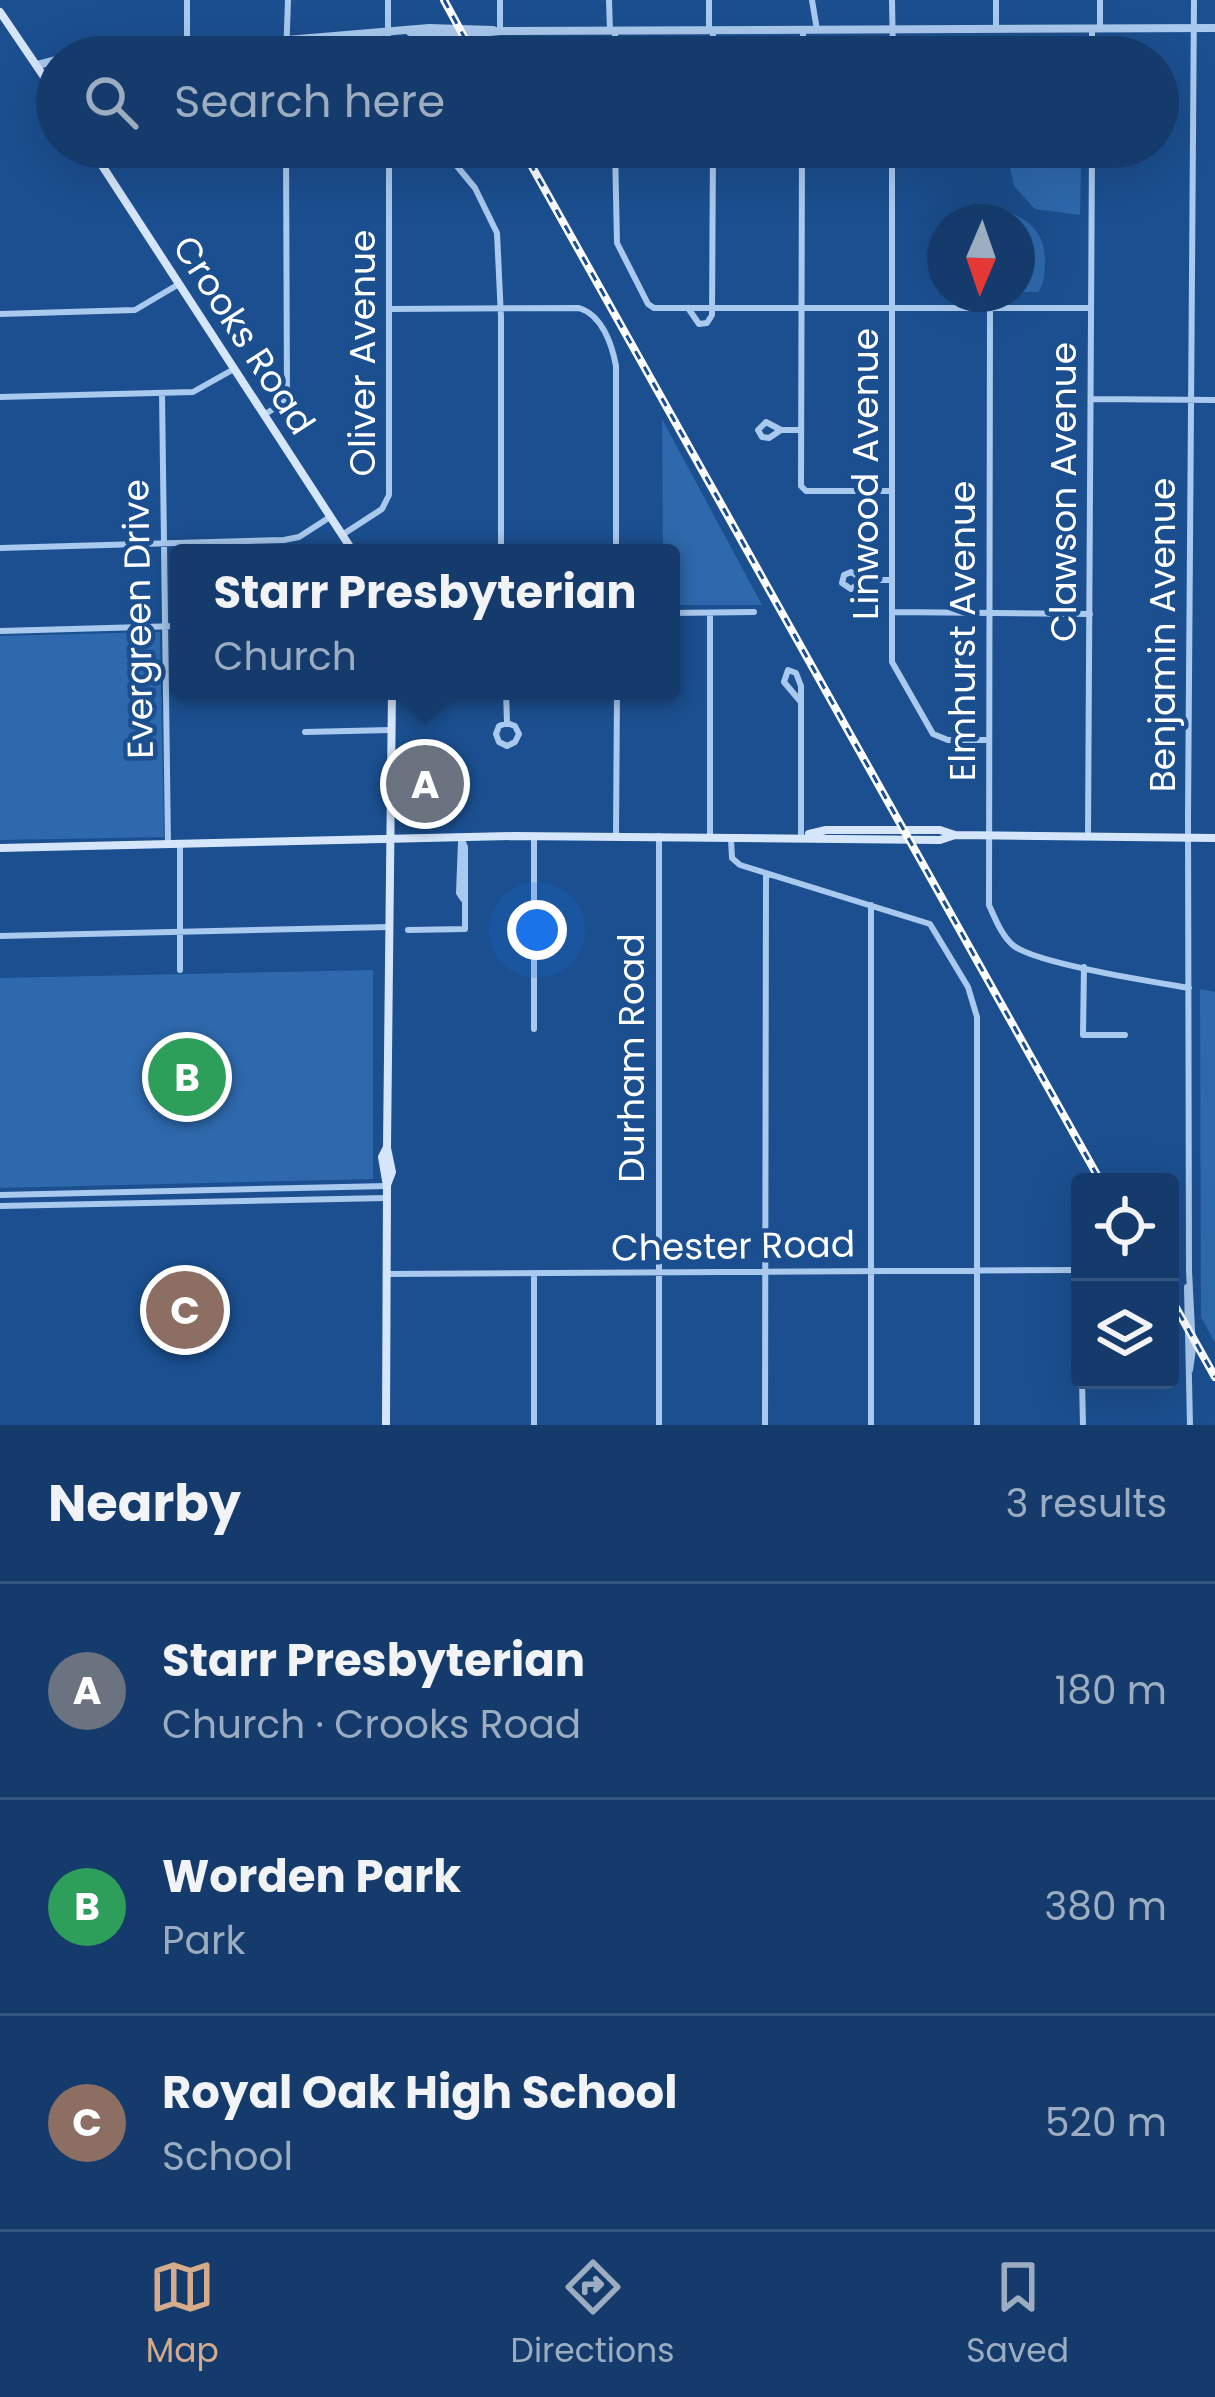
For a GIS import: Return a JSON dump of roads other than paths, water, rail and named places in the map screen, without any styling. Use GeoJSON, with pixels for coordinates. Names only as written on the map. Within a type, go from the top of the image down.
{"type":"FeatureCollection","features":[{"type":"Feature","properties":{"kind":"main road"},"geometry":{"type":"LineString","coordinates":[[0,12],[36,63]]}},
{"type":"Feature","properties":{"kind":"main road","name":"Crooks Road"},"geometry":{"type":"LineString","coordinates":[[104,168],[347,544]]}},
{"type":"Feature","properties":{"kind":"main road"},"geometry":{"type":"LineString","coordinates":[[386,1425],[387,1198],[382,1157],[387,1147],[392,700]]}},
{"type":"Feature","properties":{"kind":"main road"},"geometry":{"type":"LineString","coordinates":[[0,848],[534,836],[801,836],[826,830],[1215,838]]}},
{"type":"Feature","properties":{"kind":"street"},"geometry":{"type":"LineString","coordinates":[[187,0],[187,36]]}},
{"type":"Feature","properties":{"kind":"street"},"geometry":{"type":"LineString","coordinates":[[288,0],[288,36]]}},
{"type":"Feature","properties":{"kind":"street"},"geometry":{"type":"LineString","coordinates":[[388,0],[388,36]]}},
{"type":"Feature","properties":{"kind":"street"},"geometry":{"type":"LineString","coordinates":[[500,0],[500,31]]}},
{"type":"Feature","properties":{"kind":"street"},"geometry":{"type":"LineString","coordinates":[[609,0],[612,36]]}},
{"type":"Feature","properties":{"kind":"street"},"geometry":{"type":"LineString","coordinates":[[709,0],[711,36]]}},
{"type":"Feature","properties":{"kind":"street"},"geometry":{"type":"LineString","coordinates":[[812,0],[817,30]]}},
{"type":"Feature","properties":{"kind":"street"},"geometry":{"type":"LineString","coordinates":[[892,0],[892,36]]}},
{"type":"Feature","properties":{"kind":"street"},"geometry":{"type":"LineString","coordinates":[[996,0],[996,29]]}},
{"type":"Feature","properties":{"kind":"street"},"geometry":{"type":"LineString","coordinates":[[1095,36],[1100,0]]}},
{"type":"Feature","properties":{"kind":"street","name":"Benjamin Avenue"},"geometry":{"type":"LineString","coordinates":[[1190,1425],[1194,0]]}},
{"type":"Feature","properties":{"kind":"street"},"geometry":{"type":"LineString","coordinates":[[338,36],[479,27],[500,31],[1215,28]]}},
{"type":"Feature","properties":{"kind":"street"},"geometry":{"type":"LineString","coordinates":[[803,30],[803,36]]}},
{"type":"Feature","properties":{"kind":"street"},"geometry":{"type":"LineString","coordinates":[[264,415],[282,404],[287,391],[286,168]]}},
{"type":"Feature","properties":{"kind":"street","name":"Oliver Avenue"},"geometry":{"type":"LineString","coordinates":[[341,535],[387,501],[389,168]]}},
{"type":"Feature","properties":{"kind":"street"},"geometry":{"type":"LineString","coordinates":[[459,168],[497,233],[501,544]]}},
{"type":"Feature","properties":{"kind":"street"},"geometry":{"type":"LineString","coordinates":[[615,168],[617,243],[654,308],[927,307]]}},
{"type":"Feature","properties":{"kind":"street"},"geometry":{"type":"LineString","coordinates":[[688,308],[702,325],[711,317],[713,168]]}},
{"type":"Feature","properties":{"kind":"street"},"geometry":{"type":"LineString","coordinates":[[802,168],[802,490],[892,491]]}},
{"type":"Feature","properties":{"kind":"street","name":"Linwood Avenue"},"geometry":{"type":"LineString","coordinates":[[892,168],[892,662],[930,730],[948,740],[988,740]]}},
{"type":"Feature","properties":{"kind":"street","name":"Clawson Avenue"},"geometry":{"type":"LineString","coordinates":[[1088,836],[1092,168]]}},
{"type":"Feature","properties":{"kind":"street"},"geometry":{"type":"LineString","coordinates":[[0,314],[135,310],[179,284]]}},
{"type":"Feature","properties":{"kind":"street"},"geometry":{"type":"LineString","coordinates":[[1035,307],[1091,308]]}},
{"type":"Feature","properties":{"kind":"street"},"geometry":{"type":"LineString","coordinates":[[389,309],[584,309],[593,314],[608,338],[616,367],[616,544]]}},
{"type":"Feature","properties":{"kind":"street","name":"Elmhurst Avenue"},"geometry":{"type":"LineString","coordinates":[[990,312],[989,905],[1016,947],[1084,967]]}},
{"type":"Feature","properties":{"kind":"street"},"geometry":{"type":"LineString","coordinates":[[0,397],[199,391],[234,369]]}},
{"type":"Feature","properties":{"kind":"street","name":"Evergreen Drive"},"geometry":{"type":"LineString","coordinates":[[162,393],[168,844]]}},
{"type":"Feature","properties":{"kind":"street"},"geometry":{"type":"LineString","coordinates":[[1091,399],[1215,400]]}},
{"type":"Feature","properties":{"kind":"street"},"geometry":{"type":"LineString","coordinates":[[781,430],[800,430]]}},
{"type":"Feature","properties":{"kind":"street"},"geometry":{"type":"LineString","coordinates":[[0,548],[292,539],[330,517]]}},
{"type":"Feature","properties":{"kind":"street"},"geometry":{"type":"LineString","coordinates":[[864,580],[891,580]]}},
{"type":"Feature","properties":{"kind":"street"},"geometry":{"type":"LineString","coordinates":[[680,613],[754,612]]}},
{"type":"Feature","properties":{"kind":"street"},"geometry":{"type":"LineString","coordinates":[[892,612],[1090,614]]}},
{"type":"Feature","properties":{"kind":"street"},"geometry":{"type":"LineString","coordinates":[[710,613],[710,836]]}},
{"type":"Feature","properties":{"kind":"street"},"geometry":{"type":"LineString","coordinates":[[0,631],[170,627]]}},
{"type":"Feature","properties":{"kind":"street"},"geometry":{"type":"LineString","coordinates":[[800,701],[783,680],[788,670],[794,670],[799,680],[800,701],[801,836]]}},
{"type":"Feature","properties":{"kind":"street"},"geometry":{"type":"LineString","coordinates":[[506,700],[507,723]]}},
{"type":"Feature","properties":{"kind":"street"},"geometry":{"type":"LineString","coordinates":[[616,700],[616,836]]}},
{"type":"Feature","properties":{"kind":"street"},"geometry":{"type":"LineString","coordinates":[[305,732],[392,730]]}},
{"type":"Feature","properties":{"kind":"street"},"geometry":{"type":"LineString","coordinates":[[534,836],[534,1029]]}},
{"type":"Feature","properties":{"kind":"street","name":"Durham Road"},"geometry":{"type":"LineString","coordinates":[[658,836],[658,1425]]}},
{"type":"Feature","properties":{"kind":"street"},"geometry":{"type":"LineString","coordinates":[[731,836],[734,861],[930,925],[968,987],[976,1007],[976,1425]]}},
{"type":"Feature","properties":{"kind":"street"},"geometry":{"type":"LineString","coordinates":[[409,930],[465,929],[464,900],[459,893],[461,838]]}},
{"type":"Feature","properties":{"kind":"street"},"geometry":{"type":"LineString","coordinates":[[180,844],[180,970]]}},
{"type":"Feature","properties":{"kind":"street"},"geometry":{"type":"LineString","coordinates":[[765,1425],[766,873]]}},
{"type":"Feature","properties":{"kind":"street"},"geometry":{"type":"LineString","coordinates":[[871,905],[871,1425]]}},
{"type":"Feature","properties":{"kind":"street"},"geometry":{"type":"LineString","coordinates":[[0,936],[389,927]]}},
{"type":"Feature","properties":{"kind":"street"},"geometry":{"type":"LineString","coordinates":[[1125,1035],[1083,1035],[1084,967],[1189,988]]}},
{"type":"Feature","properties":{"kind":"street"},"geometry":{"type":"LineString","coordinates":[[386,1186],[1,1195],[1,1206],[387,1198]]}},
{"type":"Feature","properties":{"kind":"street"},"geometry":{"type":"LineString","coordinates":[[350,1187],[351,1198]]}},
{"type":"Feature","properties":{"kind":"street"},"geometry":{"type":"LineString","coordinates":[[285,1200],[290,1188]]}},
{"type":"Feature","properties":{"kind":"street"},"geometry":{"type":"LineString","coordinates":[[218,1190],[218,1202]]}},
{"type":"Feature","properties":{"kind":"street"},"geometry":{"type":"LineString","coordinates":[[111,1192],[112,1204]]}},
{"type":"Feature","properties":{"kind":"street"},"geometry":{"type":"LineString","coordinates":[[71,1193],[72,1204]]}},
{"type":"Feature","properties":{"kind":"street","name":"Chester Road"},"geometry":{"type":"LineString","coordinates":[[386,1274],[1071,1270]]}},
{"type":"Feature","properties":{"kind":"street"},"geometry":{"type":"LineString","coordinates":[[534,1275],[534,1425]]}},
{"type":"Feature","properties":{"kind":"street"},"geometry":{"type":"LineString","coordinates":[[1082,1389],[1083,1425]]}},
{"type":"Feature","properties":{"kind":"railway"},"geometry":{"type":"LineString","coordinates":[[444,0],[464,36]]}},
{"type":"Feature","properties":{"kind":"railway"},"geometry":{"type":"LineString","coordinates":[[533,168],[1096,1173]]}},
{"type":"Feature","properties":{"kind":"railway"},"geometry":{"type":"LineString","coordinates":[[1179,1313],[1215,1377]]}},
{"type":"Feature","properties":{"kind":"place","name":"Starr Presbyterian"},"geometry":{"type":"Point","coordinates":[425,784]}},
{"type":"Feature","properties":{"kind":"place","name":"Worden Park"},"geometry":{"type":"Point","coordinates":[187,1077]}},
{"type":"Feature","properties":{"kind":"place","name":"Royal Oak High School"},"geometry":{"type":"Point","coordinates":[185,1310]}}]}
